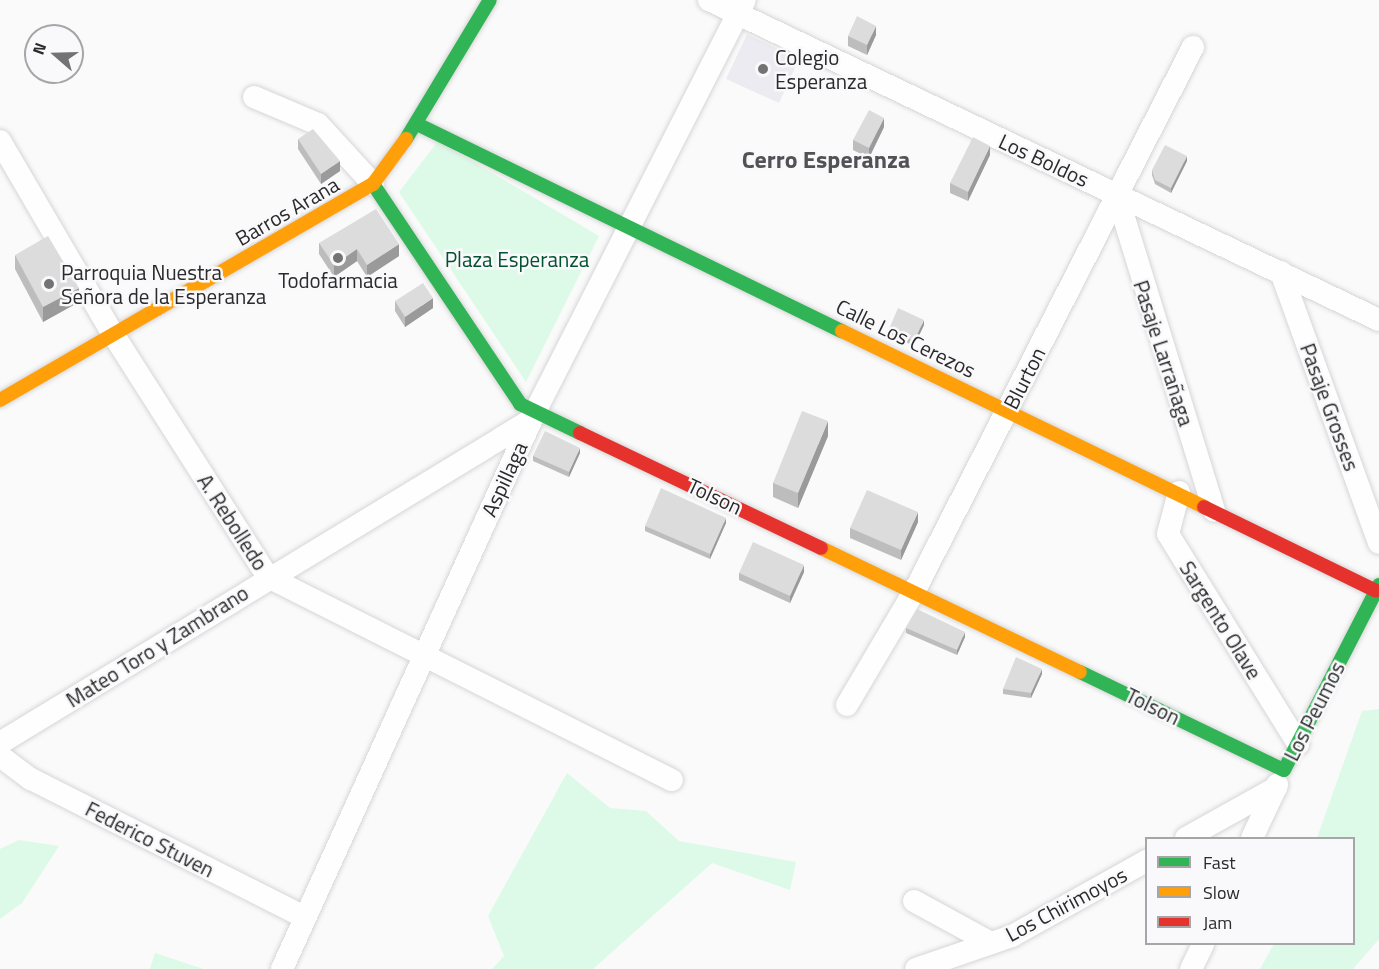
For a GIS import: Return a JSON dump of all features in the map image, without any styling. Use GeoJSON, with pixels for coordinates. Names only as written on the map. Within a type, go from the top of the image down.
{"type":"FeatureCollection","features":[{"type":"Feature","properties":{"kind":"street","name":"Barros Arana"},"geometry":{"type":"LineString","coordinates":[[0,400],[373,184],[417,124],[490,0]]}},
{"type":"Feature","properties":{"kind":"street","name":"Los Boldos"},"geometry":{"type":"LineString","coordinates":[[709,0],[741,7],[1117,195],[1379,320]]}},
{"type":"Feature","properties":{"kind":"street","name":"Aspillaga"},"geometry":{"type":"LineString","coordinates":[[282,969],[533,416],[741,7]]}},
{"type":"Feature","properties":{"kind":"street","name":"Blurton"},"geometry":{"type":"LineString","coordinates":[[847,705],[915,590],[1193,47]]}},
{"type":"Feature","properties":{"kind":"street","name":"Tolson"},"geometry":{"type":"LineString","coordinates":[[254,97],[318,124],[373,184],[512,396],[533,416],[915,590],[1280,779]]}},
{"type":"Feature","properties":{"kind":"street","name":"Calle Los Cerezos"},"geometry":{"type":"LineString","coordinates":[[417,124],[1378,589]]}},
{"type":"Feature","properties":{"kind":"street","name":"A. Rebolledo"},"geometry":{"type":"LineString","coordinates":[[0,141],[112,334],[268,577],[672,780]]}},
{"type":"Feature","properties":{"kind":"street","name":"Pasaje Larrañaga"},"geometry":{"type":"LineString","coordinates":[[1117,195],[1214,510]]}},
{"type":"Feature","properties":{"kind":"street","name":"Pasaje Grosses"},"geometry":{"type":"LineString","coordinates":[[1281,272],[1379,543]]}},
{"type":"Feature","properties":{"kind":"street","name":"Mateo Toro y Zambrano"},"geometry":{"type":"LineString","coordinates":[[0,743],[533,416]]}},
{"type":"Feature","properties":{"kind":"street","name":"Sargento Olave"},"geometry":{"type":"LineString","coordinates":[[1179,492],[1168,534],[1298,744]]}},
{"type":"Feature","properties":{"kind":"street","name":"Los Peumos"},"geometry":{"type":"LineString","coordinates":[[1252,837],[1378,589]]}},
{"type":"Feature","properties":{"kind":"street","name":"Federico Stuven"},"geometry":{"type":"LineString","coordinates":[[0,756],[31,779],[304,917]]}},
{"type":"Feature","properties":{"kind":"street"},"geometry":{"type":"LineString","coordinates":[[1188,837],[1280,779]]}},
{"type":"Feature","properties":{"kind":"street","name":"Los Chirimoyos"},"geometry":{"type":"LineString","coordinates":[[916,969],[992,943],[1145,862]]}},
{"type":"Feature","properties":{"kind":"street"},"geometry":{"type":"LineString","coordinates":[[914,901],[992,943]]}},
{"type":"Feature","properties":{"kind":"street"},"geometry":{"type":"LineString","coordinates":[[1191,969],[1203,945]]}},
{"type":"Feature","properties":{"kind":"shaded area","name":"Colegio Esperanza"},"geometry":{"type":"Polygon","coordinates":[[[747,34],[799,59],[779,103],[726,79],[747,34]]]}},
{"type":"Feature","properties":{"kind":"green space","name":"Plaza Esperanza"},"geometry":{"type":"Polygon","coordinates":[[[438,141],[599,236],[526,382],[399,192],[438,141]]]}},
{"type":"Feature","properties":{"kind":"green space"},"geometry":{"type":"Polygon","coordinates":[[[1379,709],[1379,939],[1353,969],[1260,969],[1273,945],[1355,945],[1355,837],[1317,837],[1362,711],[1379,709]]]}},
{"type":"Feature","properties":{"kind":"green space"},"geometry":{"type":"Polygon","coordinates":[[[567,773],[610,808],[646,811],[679,841],[796,862],[790,890],[712,863],[593,969],[492,969],[504,956],[488,916],[567,773]]]}},
{"type":"Feature","properties":{"kind":"green space"},"geometry":{"type":"Polygon","coordinates":[[[19,840],[59,846],[22,903],[0,919],[0,849],[19,840]]]}},
{"type":"Feature","properties":{"kind":"green space"},"geometry":{"type":"Polygon","coordinates":[[[155,953],[203,969],[150,969],[155,953]]]}},
{"type":"Feature","properties":{"kind":"building"},"geometry":{"type":"Polygon","coordinates":[[[857,16],[876,26],[867,45],[848,36],[857,16]]]}},
{"type":"Feature","properties":{"kind":"building"},"geometry":{"type":"Polygon","coordinates":[[[869,110],[884,118],[869,148],[853,140],[869,110]]]}},
{"type":"Feature","properties":{"kind":"building"},"geometry":{"type":"Polygon","coordinates":[[[313,129],[340,161],[321,174],[298,139],[313,129]]]}},
{"type":"Feature","properties":{"kind":"building"},"geometry":{"type":"Polygon","coordinates":[[[973,137],[990,146],[968,192],[950,183],[973,137]]]}},
{"type":"Feature","properties":{"kind":"building"},"geometry":{"type":"Polygon","coordinates":[[[1165,145],[1187,156],[1171,188],[1155,180],[1152,170],[1165,145]]]}},
{"type":"Feature","properties":{"kind":"building"},"geometry":{"type":"Polygon","coordinates":[[[376,209],[399,244],[367,265],[357,249],[334,265],[319,243],[376,209]]]}},
{"type":"Feature","properties":{"kind":"building","name":"Parroquia Nuestra Señora de la Esperanza"},"geometry":{"type":"Polygon","coordinates":[[[48,236],[79,288],[43,307],[15,255],[48,236]]]}},
{"type":"Feature","properties":{"kind":"building"},"geometry":{"type":"Polygon","coordinates":[[[423,283],[433,298],[405,317],[395,301],[423,283]]]}},
{"type":"Feature","properties":{"kind":"building"},"geometry":{"type":"Polygon","coordinates":[[[898,308],[924,320],[914,341],[889,329],[898,308]]]}},
{"type":"Feature","properties":{"kind":"building"},"geometry":{"type":"Polygon","coordinates":[[[802,411],[828,421],[798,493],[773,483],[802,411]]]}},
{"type":"Feature","properties":{"kind":"building"},"geometry":{"type":"Polygon","coordinates":[[[545,431],[580,448],[569,472],[533,456],[545,431]]]}},
{"type":"Feature","properties":{"kind":"building"},"geometry":{"type":"Polygon","coordinates":[[[661,488],[726,518],[710,554],[645,526],[661,488]]]}},
{"type":"Feature","properties":{"kind":"building"},"geometry":{"type":"Polygon","coordinates":[[[867,490],[918,512],[901,550],[850,528],[867,490]]]}},
{"type":"Feature","properties":{"kind":"building"},"geometry":{"type":"Polygon","coordinates":[[[753,542],[804,565],[790,596],[739,573],[753,542]]]}},
{"type":"Feature","properties":{"kind":"building"},"geometry":{"type":"Polygon","coordinates":[[[917,609],[965,632],[957,650],[906,628],[917,609]]]}},
{"type":"Feature","properties":{"kind":"building"},"geometry":{"type":"Polygon","coordinates":[[[1016,657],[1042,669],[1031,693],[1003,689],[1016,657]]]}},
{"type":"Feature","properties":{"kind":"traffic: fast"},"geometry":{"type":"LineString","coordinates":[[406,139],[490,0]]}},
{"type":"Feature","properties":{"kind":"traffic: fast"},"geometry":{"type":"LineString","coordinates":[[417,124],[842,331]]}},
{"type":"Feature","properties":{"kind":"traffic: fast"},"geometry":{"type":"LineString","coordinates":[[373,184],[520,404],[580,433]]}},
{"type":"Feature","properties":{"kind":"traffic: fast"},"geometry":{"type":"LineString","coordinates":[[1080,672],[1284,770],[1379,585]]}},
{"type":"Feature","properties":{"kind":"traffic: slow"},"geometry":{"type":"LineString","coordinates":[[0,400],[373,184],[406,139]]}},
{"type":"Feature","properties":{"kind":"traffic: slow"},"geometry":{"type":"LineString","coordinates":[[842,331],[1204,507]]}},
{"type":"Feature","properties":{"kind":"traffic: slow"},"geometry":{"type":"LineString","coordinates":[[821,548],[1080,672]]}},
{"type":"Feature","properties":{"kind":"traffic: jam"},"geometry":{"type":"LineString","coordinates":[[580,433],[821,548]]}},
{"type":"Feature","properties":{"kind":"traffic: jam"},"geometry":{"type":"LineString","coordinates":[[1204,507],[1376,591]]}},
{"type":"Feature","properties":{"kind":"place","name":"Colegio Esperanza"},"geometry":{"type":"Point","coordinates":[763,69]}},
{"type":"Feature","properties":{"kind":"place","name":"Todofarmacia"},"geometry":{"type":"Point","coordinates":[338,258]}},
{"type":"Feature","properties":{"kind":"place","name":"Parroquia Nuestra Señora de la Esperanza"},"geometry":{"type":"Point","coordinates":[49,284]}},
{"type":"Feature","properties":{"kind":"district","name":"Cerro Esperanza"},"geometry":{"type":"Point","coordinates":[826,160]}}]}
